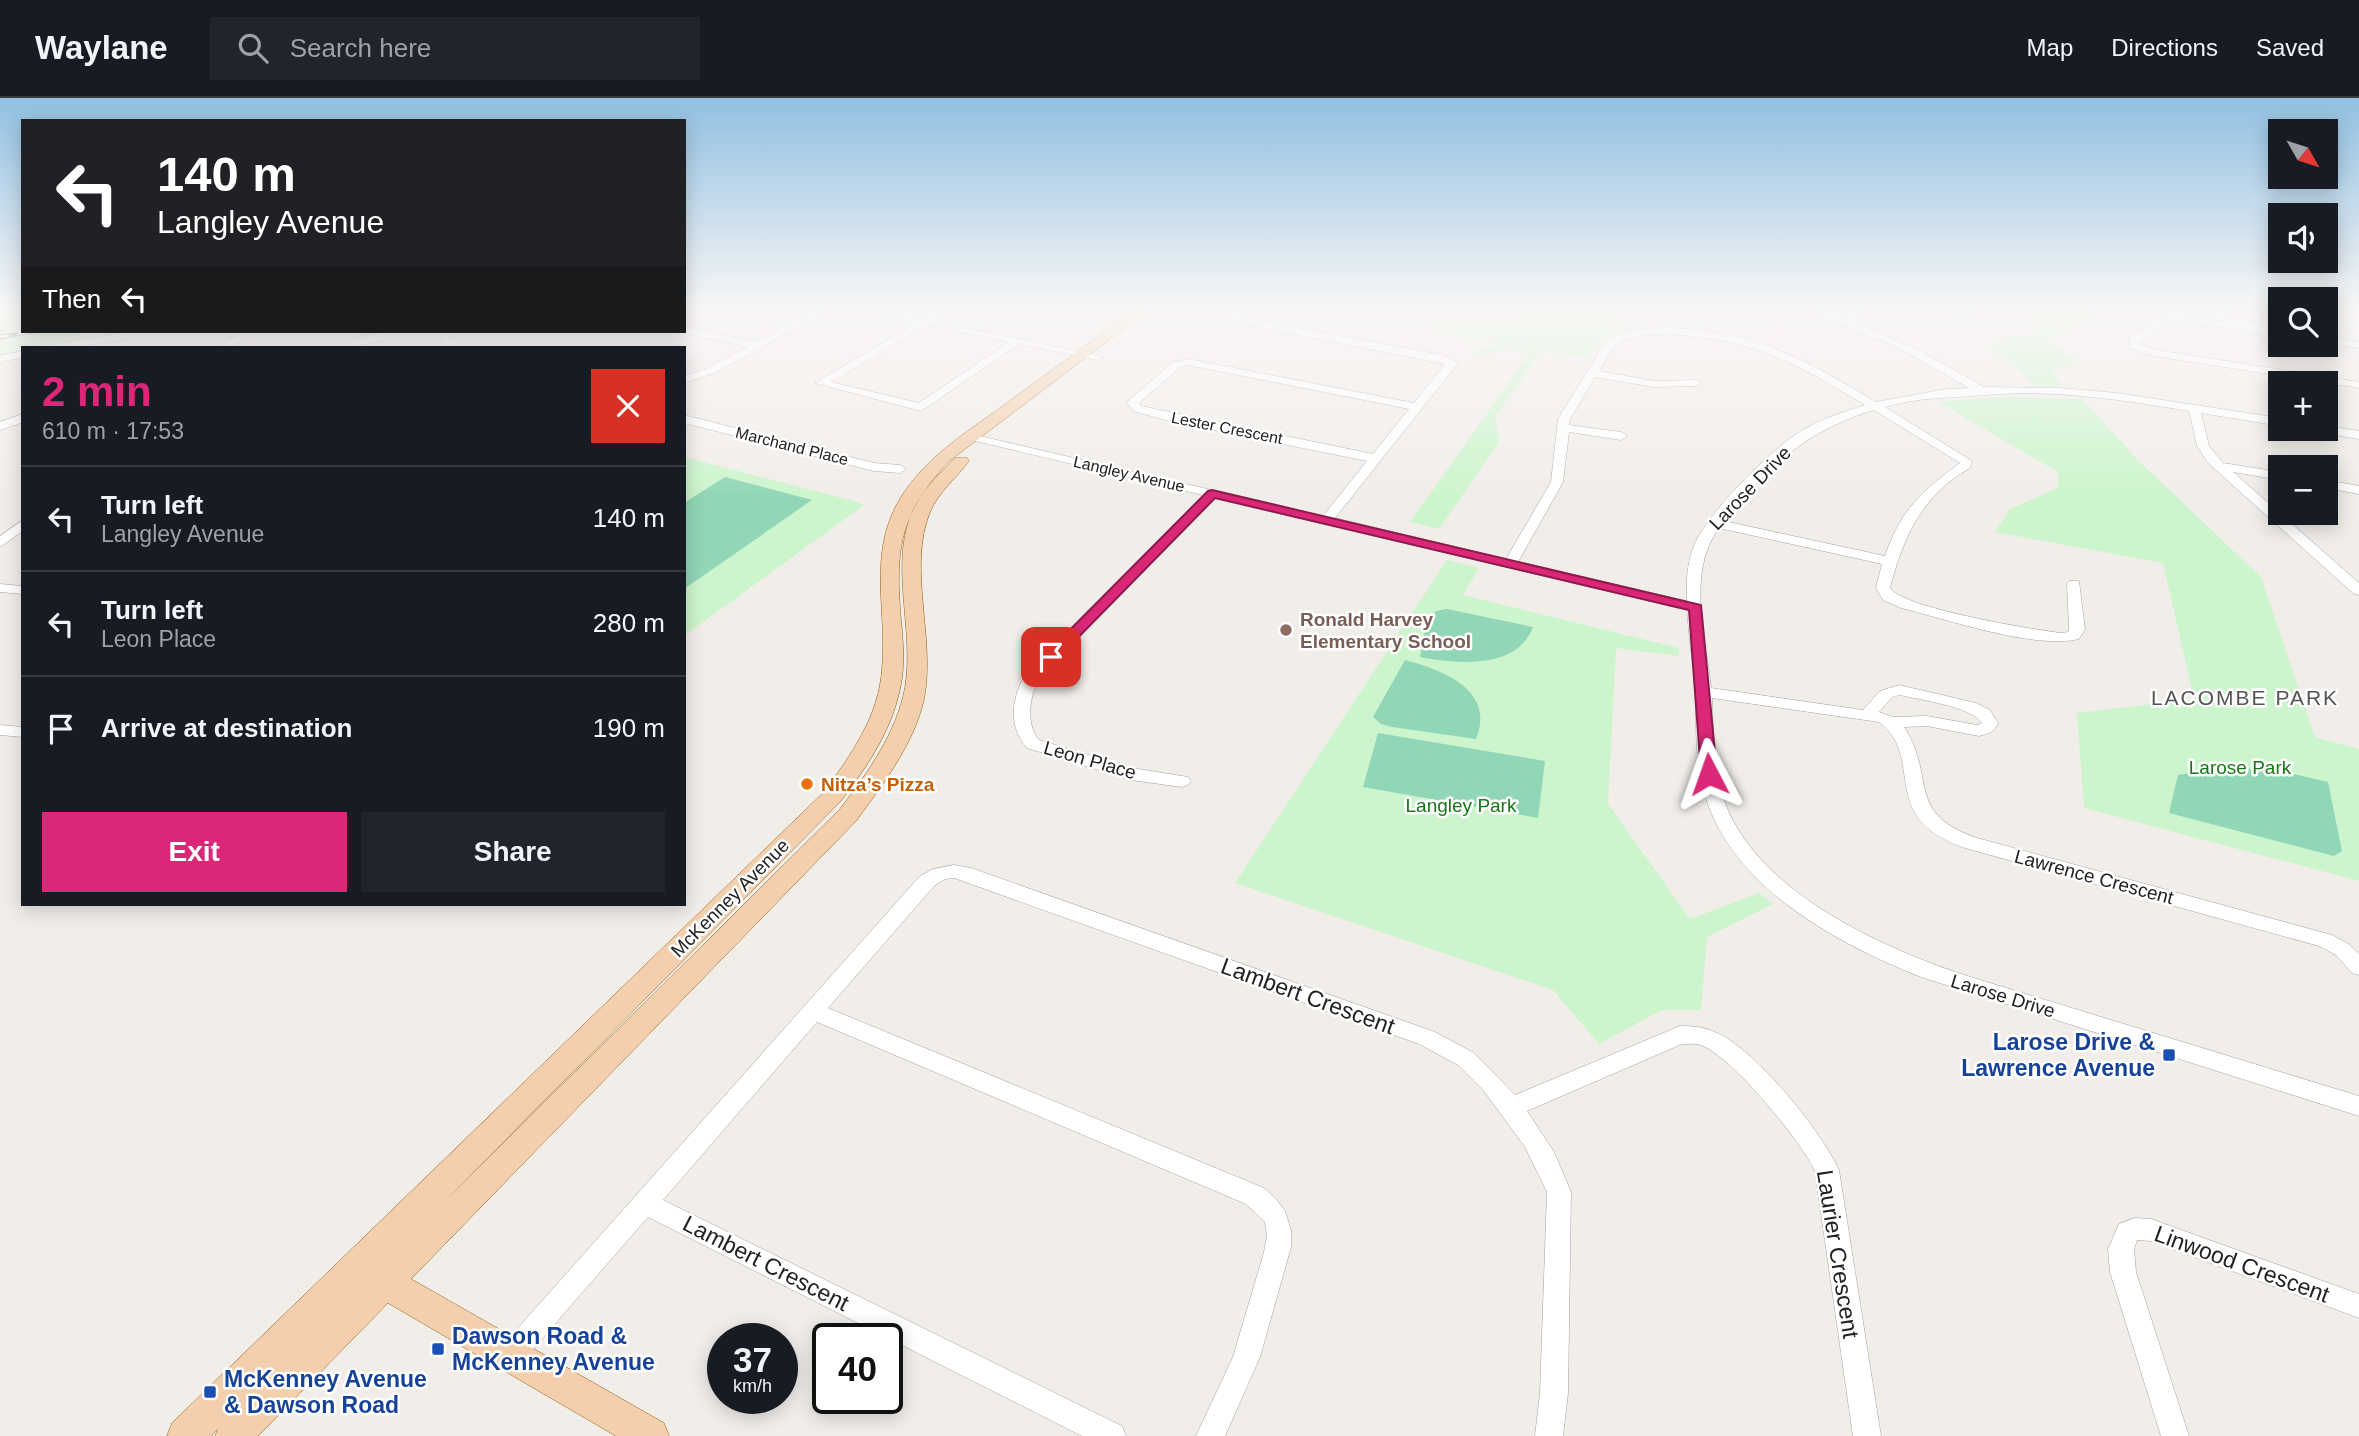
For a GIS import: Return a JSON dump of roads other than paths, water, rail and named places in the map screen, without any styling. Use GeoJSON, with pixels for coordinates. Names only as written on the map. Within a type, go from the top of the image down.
{"type":"FeatureCollection","features":[{"type":"Feature","properties":{"kind":"main road","name":"McKenney Avenue"},"geometry":{"type":"LineString","coordinates":[[233,1436],[371,1275],[832,797],[872,738],[891,686],[894,652],[888,566],[892,534],[904,506],[924,476],[1069,371]]}},
{"type":"Feature","properties":{"kind":"main road","name":"McKenney Avenue"},"geometry":{"type":"LineString","coordinates":[[185,1436],[371,1275],[834,830],[876,778],[906,720],[916,684],[917,647],[911,564],[914,531],[921,510],[942,480],[979,438]]}},
{"type":"Feature","properties":{"kind":"main road"},"geometry":{"type":"LineString","coordinates":[[371,1275],[651,1436]]}},
{"type":"Feature","properties":{"kind":"street"},"geometry":{"type":"LineString","coordinates":[[686,379],[709,371]]}},
{"type":"Feature","properties":{"kind":"street"},"geometry":{"type":"LineString","coordinates":[[841,371],[821,383],[921,407],[973,371]]}},
{"type":"Feature","properties":{"kind":"street","name":"Lester Crescent"},"geometry":{"type":"LineString","coordinates":[[1170,371],[1133,402],[1137,408],[1377,459]]}},
{"type":"Feature","properties":{"kind":"street","name":"Lester Crescent"},"geometry":{"type":"LineString","coordinates":[[1239,371],[1419,407]]}},
{"type":"Feature","properties":{"kind":"street"},"geometry":{"type":"LineString","coordinates":[[1326,521],[1447,371]]}},
{"type":"Feature","properties":{"kind":"street"},"geometry":{"type":"LineString","coordinates":[[1818,371],[1960,457],[1967,464],[1931,489],[1902,529],[1889,561],[1883,591],[1895,601],[2053,637],[2070,638],[2076,633],[2074,584]]}},
{"type":"Feature","properties":{"kind":"street"},"geometry":{"type":"LineString","coordinates":[[1951,371],[1984,391]]}},
{"type":"Feature","properties":{"kind":"street"},"geometry":{"type":"LineString","coordinates":[[2277,371],[2359,384]]}},
{"type":"Feature","properties":{"kind":"street"},"geometry":{"type":"LineString","coordinates":[[1510,564],[1555,487],[1560,474],[1565,417],[1592,373],[1654,384],[1696,383]]}},
{"type":"Feature","properties":{"kind":"street","name":"Larose Drive"},"geometry":{"type":"LineString","coordinates":[[2268,420],[2094,395],[1984,391],[1928,396],[1875,406],[1833,420],[1795,441],[1715,523],[1697,555],[1694,575],[1709,774],[1715,800],[1726,823],[1748,855],[1771,878],[1840,930],[1877,951],[1943,977],[2359,1106]]}},
{"type":"Feature","properties":{"kind":"street"},"geometry":{"type":"LineString","coordinates":[[2194,408],[2203,446],[2219,466],[2359,591]]}},
{"type":"Feature","properties":{"kind":"street"},"geometry":{"type":"LineString","coordinates":[[0,426],[21,419]]}},
{"type":"Feature","properties":{"kind":"street","name":"Marchand Place"},"geometry":{"type":"LineString","coordinates":[[686,420],[874,467],[900,469]]}},
{"type":"Feature","properties":{"kind":"street"},"geometry":{"type":"LineString","coordinates":[[1563,428],[1621,436]]}},
{"type":"Feature","properties":{"kind":"street"},"geometry":{"type":"LineString","coordinates":[[2338,432],[2359,435]]}},
{"type":"Feature","properties":{"kind":"street","name":"Langley Avenue"},"geometry":{"type":"LineString","coordinates":[[979,438],[1696,608]]}},
{"type":"Feature","properties":{"kind":"street"},"geometry":{"type":"LineString","coordinates":[[2219,466],[2268,474]]}},
{"type":"Feature","properties":{"kind":"street"},"geometry":{"type":"LineString","coordinates":[[2338,486],[2359,490]]}},
{"type":"Feature","properties":{"kind":"street","name":"Leon Place"},"geometry":{"type":"LineString","coordinates":[[1182,780],[1131,774],[1033,744],[1026,739],[1022,728],[1026,687],[1033,675],[1212,494]]}},
{"type":"Feature","properties":{"kind":"street"},"geometry":{"type":"LineString","coordinates":[[1715,523],[1889,561]]}},
{"type":"Feature","properties":{"kind":"street"},"geometry":{"type":"LineString","coordinates":[[0,543],[21,526]]}},
{"type":"Feature","properties":{"kind":"street"},"geometry":{"type":"LineString","coordinates":[[0,588],[21,590]]}},
{"type":"Feature","properties":{"kind":"street"},"geometry":{"type":"LineString","coordinates":[[1703,692],[1870,714],[1891,722],[1927,721],[1979,731],[1990,723],[1984,714],[1970,707],[1899,690],[1886,694],[1870,714]]}},
{"type":"Feature","properties":{"kind":"street","name":"Lawrence Crescent"},"geometry":{"type":"LineString","coordinates":[[1891,722],[1900,730],[1921,807],[1930,822],[1951,835],[1984,847],[2314,937],[2343,950],[2359,967]]}},
{"type":"Feature","properties":{"kind":"street"},"geometry":{"type":"LineString","coordinates":[[0,730],[21,732]]}},
{"type":"Feature","properties":{"kind":"street","name":"Lambert Crescent"},"geometry":{"type":"LineString","coordinates":[[511,1355],[927,881],[944,872],[958,872],[1439,1043],[1474,1066],[1509,1108],[1550,1165],[1556,1182],[1560,1203],[1554,1393],[1549,1436]]}},
{"type":"Feature","properties":{"kind":"street"},"geometry":{"type":"LineString","coordinates":[[813,1011],[1255,1196],[1271,1209],[1279,1229],[1279,1242],[1264,1306],[1252,1342],[1210,1436]]}},
{"type":"Feature","properties":{"kind":"street","name":"Laurier Crescent"},"geometry":{"type":"LineString","coordinates":[[1509,1108],[1671,1037],[1698,1035],[1726,1050],[1802,1130],[1824,1161],[1830,1180],[1867,1436]]}},
{"type":"Feature","properties":{"kind":"street","name":"Lambert Crescent"},"geometry":{"type":"LineString","coordinates":[[645,1203],[1112,1436]]}},
{"type":"Feature","properties":{"kind":"street","name":"Linwood Crescent"},"geometry":{"type":"LineString","coordinates":[[2175,1436],[2123,1272],[2121,1249],[2128,1232],[2135,1229],[2151,1230],[2359,1306]]}},
{"type":"Feature","properties":{"kind":"place","name":"Ronald Harvey Elementary School"},"geometry":{"type":"Point","coordinates":[1286,630]}},
{"type":"Feature","properties":{"kind":"place","name":"Nitza’s Pizza"},"geometry":{"type":"Point","coordinates":[807,784]}},
{"type":"Feature","properties":{"kind":"place","name":"Larose Drive & Lawrence Avenue"},"geometry":{"type":"Point","coordinates":[2169,1055]}},
{"type":"Feature","properties":{"kind":"place","name":"Dawson Road & McKenney Avenue"},"geometry":{"type":"Point","coordinates":[438,1349]}},
{"type":"Feature","properties":{"kind":"place","name":"McKenney Avenue & Dawson Road"},"geometry":{"type":"Point","coordinates":[210,1392]}},
{"type":"Feature","properties":{"kind":"district","name":"LACOMBE PARK"},"geometry":{"type":"Point","coordinates":[2245,697]}},
{"type":"Feature","properties":{"kind":"park label","name":"Larose Park"},"geometry":{"type":"Point","coordinates":[2240,767]}},
{"type":"Feature","properties":{"kind":"park label","name":"Langley Park"},"geometry":{"type":"Point","coordinates":[1461,805]}}]}
